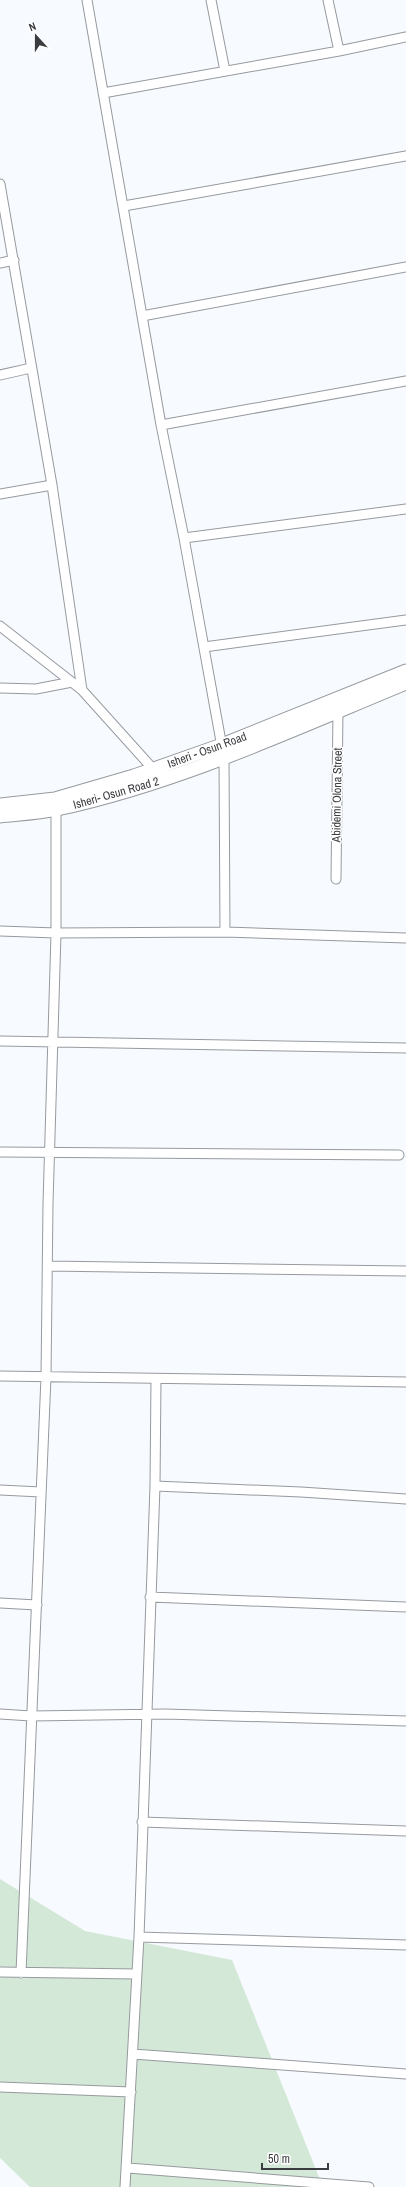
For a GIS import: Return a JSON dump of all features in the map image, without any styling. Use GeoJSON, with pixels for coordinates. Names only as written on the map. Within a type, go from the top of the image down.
{"type":"FeatureCollection","features":[{"type":"Feature","properties":{"kind":"main road","name":"Isheri - Osun Road"},"geometry":{"type":"LineString","coordinates":[[0,805],[55,799],[223,751],[406,671]]}},
{"type":"Feature","properties":{"kind":"main road","name":"Isheri- Osun Road 2"},"geometry":{"type":"LineString","coordinates":[[0,816],[56,809],[137,789],[223,751],[338,711],[406,683]]}},
{"type":"Feature","properties":{"kind":"street"},"geometry":{"type":"LineString","coordinates":[[87,0],[161,425],[184,538],[223,751],[225,932]]}},
{"type":"Feature","properties":{"kind":"street"},"geometry":{"type":"LineString","coordinates":[[212,0],[225,71]]}},
{"type":"Feature","properties":{"kind":"street"},"geometry":{"type":"LineString","coordinates":[[328,0],[339,51]]}},
{"type":"Feature","properties":{"kind":"street"},"geometry":{"type":"LineString","coordinates":[[103,94],[339,51],[406,37]]}},
{"type":"Feature","properties":{"kind":"street"},"geometry":{"type":"LineString","coordinates":[[124,206],[406,156]]}},
{"type":"Feature","properties":{"kind":"street"},"geometry":{"type":"LineString","coordinates":[[0,184],[52,485],[82,690]]}},
{"type":"Feature","properties":{"kind":"street"},"geometry":{"type":"LineString","coordinates":[[0,263],[14,260]]}},
{"type":"Feature","properties":{"kind":"street"},"geometry":{"type":"LineString","coordinates":[[142,316],[406,267]]}},
{"type":"Feature","properties":{"kind":"street"},"geometry":{"type":"LineString","coordinates":[[0,376],[31,368]]}},
{"type":"Feature","properties":{"kind":"street"},"geometry":{"type":"LineString","coordinates":[[161,425],[406,381]]}},
{"type":"Feature","properties":{"kind":"street"},"geometry":{"type":"LineString","coordinates":[[0,494],[52,485]]}},
{"type":"Feature","properties":{"kind":"street"},"geometry":{"type":"LineString","coordinates":[[184,538],[406,509]]}},
{"type":"Feature","properties":{"kind":"street"},"geometry":{"type":"LineString","coordinates":[[204,647],[406,620]]}},
{"type":"Feature","properties":{"kind":"street"},"geometry":{"type":"LineString","coordinates":[[0,626],[82,690],[154,770]]}},
{"type":"Feature","properties":{"kind":"street"},"geometry":{"type":"LineString","coordinates":[[0,688],[36,689],[72,682]]}},
{"type":"Feature","properties":{"kind":"street","name":"Abidemi Olona Street"},"geometry":{"type":"LineString","coordinates":[[336,879],[338,711]]}},
{"type":"Feature","properties":{"kind":"street"},"geometry":{"type":"LineString","coordinates":[[21,1973],[46,1377],[48,1204],[51,1152],[56,933],[56,809]]}},
{"type":"Feature","properties":{"kind":"street"},"geometry":{"type":"LineString","coordinates":[[0,931],[56,933],[225,932],[406,938]]}},
{"type":"Feature","properties":{"kind":"street"},"geometry":{"type":"LineString","coordinates":[[0,1041],[406,1048]]}},
{"type":"Feature","properties":{"kind":"street"},"geometry":{"type":"LineString","coordinates":[[0,1152],[399,1155]]}},
{"type":"Feature","properties":{"kind":"street"},"geometry":{"type":"LineString","coordinates":[[48,1266],[406,1271]]}},
{"type":"Feature","properties":{"kind":"street"},"geometry":{"type":"LineString","coordinates":[[0,1376],[406,1382]]}},
{"type":"Feature","properties":{"kind":"street"},"geometry":{"type":"LineString","coordinates":[[125,2187],[128,2168],[136,1974],[139,1937],[155,1486],[156,1379]]}},
{"type":"Feature","properties":{"kind":"street"},"geometry":{"type":"LineString","coordinates":[[155,1486],[301,1492],[406,1499]]}},
{"type":"Feature","properties":{"kind":"street"},"geometry":{"type":"LineString","coordinates":[[0,1490],[41,1492]]}},
{"type":"Feature","properties":{"kind":"street"},"geometry":{"type":"LineString","coordinates":[[150,1597],[406,1607]]}},
{"type":"Feature","properties":{"kind":"street"},"geometry":{"type":"LineString","coordinates":[[0,1603],[37,1605]]}},
{"type":"Feature","properties":{"kind":"street"},"geometry":{"type":"LineString","coordinates":[[0,1714],[31,1716],[165,1714],[406,1721]]}},
{"type":"Feature","properties":{"kind":"street"},"geometry":{"type":"LineString","coordinates":[[142,1822],[406,1831]]}},
{"type":"Feature","properties":{"kind":"street"},"geometry":{"type":"LineString","coordinates":[[139,1937],[406,1945]]}},
{"type":"Feature","properties":{"kind":"street"},"geometry":{"type":"LineString","coordinates":[[0,1972],[136,1974]]}},
{"type":"Feature","properties":{"kind":"street"},"geometry":{"type":"LineString","coordinates":[[133,2054],[406,2074]]}},
{"type":"Feature","properties":{"kind":"street"},"geometry":{"type":"LineString","coordinates":[[0,2087],[131,2092]]}},
{"type":"Feature","properties":{"kind":"street"},"geometry":{"type":"LineString","coordinates":[[128,2168],[369,2187]]}},
{"type":"Feature","properties":{"kind":"green space"},"geometry":{"type":"Polygon","coordinates":[[[0,1879],[85,1931],[232,1960],[323,2187],[30,2187],[0,2158],[0,1879]]]}}]}
